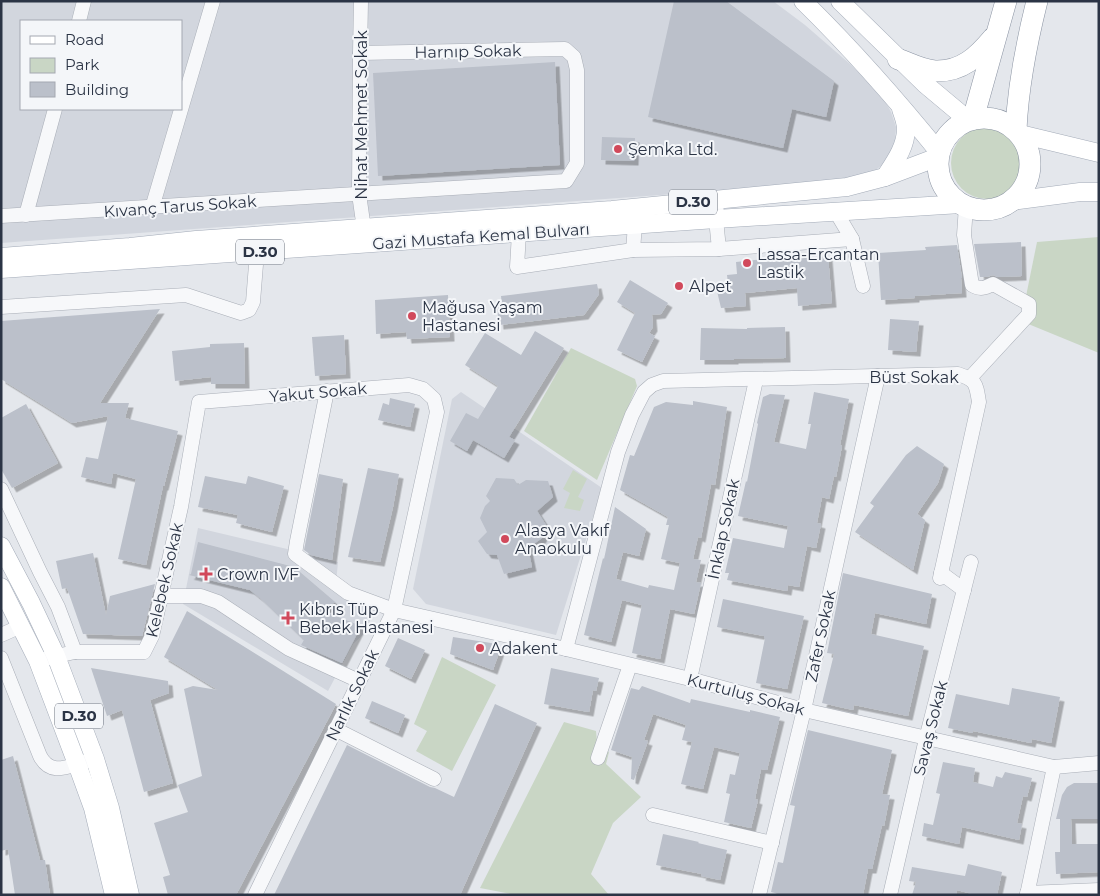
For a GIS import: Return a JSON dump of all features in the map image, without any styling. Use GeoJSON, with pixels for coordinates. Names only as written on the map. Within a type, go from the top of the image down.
{"type":"FeatureCollection","features":[{"type":"Feature","properties":{"kind":"highway"},"geometry":{"type":"LineString","coordinates":[[971,120],[1006,1]]}},
{"type":"Feature","properties":{"kind":"highway"},"geometry":{"type":"LineString","coordinates":[[1018,132],[1020,82],[1027,40],[1037,1]]}},
{"type":"Feature","properties":{"kind":"highway"},"geometry":{"type":"LineString","coordinates":[[898,59],[920,68],[935,71],[959,67],[980,54],[997,33]]}},
{"type":"Feature","properties":{"kind":"highway"},"geometry":{"type":"LineString","coordinates":[[964,205],[952,198],[943,184],[938,168],[939,155],[945,138],[955,128],[971,120],[988,118],[1003,122],[1018,132],[1027,147],[1030,161],[1028,176],[1022,190],[1011,201]]}},
{"type":"Feature","properties":{"kind":"highway","name":"D.30"},"geometry":{"type":"LineString","coordinates":[[964,205],[974,209],[987,210],[1000,207],[1011,201]]}},
{"type":"Feature","properties":{"kind":"main road"},"geometry":{"type":"LineString","coordinates":[[804,1],[900,104],[939,155]]}},
{"type":"Feature","properties":{"kind":"main road"},"geometry":{"type":"LineString","coordinates":[[840,1],[925,84],[971,120]]}},
{"type":"Feature","properties":{"kind":"main road"},"geometry":{"type":"LineString","coordinates":[[885,178],[898,158],[904,144],[906,128],[900,104]]}},
{"type":"Feature","properties":{"kind":"main road"},"geometry":{"type":"LineString","coordinates":[[1018,132],[1099,153]]}},
{"type":"Feature","properties":{"kind":"main road","name":"Gazi Mustafa Kemal Bulvarı"},"geometry":{"type":"LineString","coordinates":[[1,256],[612,210],[847,187],[885,178],[939,155]]}},
{"type":"Feature","properties":{"kind":"main road"},"geometry":{"type":"LineString","coordinates":[[1011,201],[1080,192],[1099,192]]}},
{"type":"Feature","properties":{"kind":"main road","name":"Gazi Mustafa Kemal Bulvarı"},"geometry":{"type":"LineString","coordinates":[[1,269],[716,219],[964,205]]}},
{"type":"Feature","properties":{"kind":"main road","name":"D.30"},"geometry":{"type":"LineString","coordinates":[[1,546],[40,620],[56,656],[95,759],[110,808],[130,895]]}},
{"type":"Feature","properties":{"kind":"main road","name":"D.30"},"geometry":{"type":"LineString","coordinates":[[1,587],[38,661],[77,764],[93,808],[114,895]]}},
{"type":"Feature","properties":{"kind":"street"},"geometry":{"type":"LineString","coordinates":[[79,20],[84,1]]}},
{"type":"Feature","properties":{"kind":"street"},"geometry":{"type":"LineString","coordinates":[[182,106],[213,1]]}},
{"type":"Feature","properties":{"kind":"street","name":"Nihat Mehmet Sokak"},"geometry":{"type":"LineString","coordinates":[[359,2],[359,194],[364,228]]}},
{"type":"Feature","properties":{"kind":"street","name":"Harnıp Sokak"},"geometry":{"type":"LineString","coordinates":[[360,53],[565,50],[574,57]]}},
{"type":"Feature","properties":{"kind":"street","name":"Kıvanç Tarus Sokak"},"geometry":{"type":"LineString","coordinates":[[1,216],[566,181],[577,163],[577,70],[574,57]]}},
{"type":"Feature","properties":{"kind":"street"},"geometry":{"type":"LineString","coordinates":[[26,215],[55,110]]}},
{"type":"Feature","properties":{"kind":"street"},"geometry":{"type":"LineString","coordinates":[[152,208],[181,110]]}},
{"type":"Feature","properties":{"kind":"street"},"geometry":{"type":"LineString","coordinates":[[717,200],[716,219],[719,248]]}},
{"type":"Feature","properties":{"kind":"street"},"geometry":{"type":"LineString","coordinates":[[964,205],[964,235],[972,286],[984,288],[994,284],[1029,304],[1030,309],[1029,314],[970,378]]}},
{"type":"Feature","properties":{"kind":"street"},"geometry":{"type":"LineString","coordinates":[[836,212],[852,239],[863,286]]}},
{"type":"Feature","properties":{"kind":"street"},"geometry":{"type":"LineString","coordinates":[[633,250],[635,225]]}},
{"type":"Feature","properties":{"kind":"street"},"geometry":{"type":"LineString","coordinates":[[519,233],[517,267],[633,250],[719,248],[852,239]]}},
{"type":"Feature","properties":{"kind":"street"},"geometry":{"type":"LineString","coordinates":[[1,307],[186,295],[241,313],[248,310],[253,302],[257,252]]}},
{"type":"Feature","properties":{"kind":"street","name":"Büst Sokak"},"geometry":{"type":"LineString","coordinates":[[566,649],[618,452],[632,415],[644,392],[652,385],[664,382],[958,374],[970,378],[977,386],[979,402],[941,575],[964,590]]}},
{"type":"Feature","properties":{"kind":"street","name":"Zafer Sokak"},"geometry":{"type":"LineString","coordinates":[[759,895],[804,710],[878,376]]}},
{"type":"Feature","properties":{"kind":"street","name":"İnklap Sokak"},"geometry":{"type":"LineString","coordinates":[[690,679],[756,380]]}},
{"type":"Feature","properties":{"kind":"street","name":"Yakut Sokak"},"geometry":{"type":"LineString","coordinates":[[199,402],[409,385],[423,390],[434,399]]}},
{"type":"Feature","properties":{"kind":"street","name":"Kurtuluş Sokak"},"geometry":{"type":"LineString","coordinates":[[327,391],[295,554],[348,593],[394,610],[690,679],[804,710],[926,739],[1054,767],[1099,764]]}},
{"type":"Feature","properties":{"kind":"street","name":"Narlık Sokak"},"geometry":{"type":"LineString","coordinates":[[255,895],[394,610],[437,412],[434,399]]}},
{"type":"Feature","properties":{"kind":"street","name":"Kelebek Sokak"},"geometry":{"type":"LineString","coordinates":[[38,661],[75,652],[144,652],[152,636],[181,507],[199,402]]}},
{"type":"Feature","properties":{"kind":"street"},"geometry":{"type":"LineString","coordinates":[[1,489],[58,607],[75,652]]}},
{"type":"Feature","properties":{"kind":"street","name":"Savaş Sokak"},"geometry":{"type":"LineString","coordinates":[[890,895],[926,739],[971,562]]}},
{"type":"Feature","properties":{"kind":"street"},"geometry":{"type":"LineString","coordinates":[[161,596],[200,596],[218,602],[289,649],[359,680]]}},
{"type":"Feature","properties":{"kind":"street"},"geometry":{"type":"LineString","coordinates":[[1,635],[21,626]]}},
{"type":"Feature","properties":{"kind":"street"},"geometry":{"type":"LineString","coordinates":[[2,664],[43,762],[57,769],[95,759]]}},
{"type":"Feature","properties":{"kind":"street"},"geometry":{"type":"LineString","coordinates":[[598,758],[630,665]]}},
{"type":"Feature","properties":{"kind":"street"},"geometry":{"type":"LineString","coordinates":[[335,729],[434,779]]}},
{"type":"Feature","properties":{"kind":"street"},"geometry":{"type":"LineString","coordinates":[[1054,767],[1027,894],[1099,890]]}},
{"type":"Feature","properties":{"kind":"street"},"geometry":{"type":"LineString","coordinates":[[653,815],[772,843]]}},
{"type":"Feature","properties":{"kind":"shaded area"},"geometry":{"type":"Polygon","coordinates":[[[1,1],[773,1],[805,25],[850,64],[883,97],[891,112],[896,127],[895,142],[891,154],[872,173],[839,182],[1,243],[1,1]]]}},
{"type":"Feature","properties":{"kind":"shaded area","name":"Alasya Vakıf Anaokulu"},"geometry":{"type":"Polygon","coordinates":[[[461,392],[602,488],[556,635],[426,604],[413,589],[452,399],[461,392]]]}},
{"type":"Feature","properties":{"kind":"shaded area","name":"Kıbrıs Tüp Bebek Hastanesi"},"geometry":{"type":"Polygon","coordinates":[[[198,528],[338,562],[336,583],[376,600],[367,631],[353,644],[328,691],[183,604],[198,528]]]}},
{"type":"Feature","properties":{"kind":"green space"},"geometry":{"type":"Polygon","coordinates":[[[994,127],[1013,137],[1021,149],[1023,163],[1021,177],[1013,189],[1001,197],[980,199],[961,189],[953,177],[951,156],[961,137],[973,129],[994,127]]]}},
{"type":"Feature","properties":{"kind":"green space"},"geometry":{"type":"Polygon","coordinates":[[[1099,237],[1099,353],[1021,321],[1037,242],[1099,237]]]}},
{"type":"Feature","properties":{"kind":"green space"},"geometry":{"type":"Polygon","coordinates":[[[571,348],[635,379],[637,386],[597,480],[524,431],[571,348]]]}},
{"type":"Feature","properties":{"kind":"green space"},"geometry":{"type":"Polygon","coordinates":[[[573,470],[587,479],[578,497],[584,500],[580,511],[564,508],[570,493],[563,489],[573,470]]]}},
{"type":"Feature","properties":{"kind":"green space"},"geometry":{"type":"Polygon","coordinates":[[[442,657],[496,685],[452,771],[416,751],[427,731],[414,724],[442,657]]]}},
{"type":"Feature","properties":{"kind":"green space"},"geometry":{"type":"Polygon","coordinates":[[[564,722],[596,731],[597,742],[609,752],[606,764],[641,797],[613,823],[591,874],[609,895],[516,895],[480,888],[564,722]]]}},
{"type":"Feature","properties":{"kind":"building"},"geometry":{"type":"Polygon","coordinates":[[[674,1],[726,1],[834,81],[826,117],[792,109],[783,148],[648,117],[674,1]]]}},
{"type":"Feature","properties":{"kind":"building"},"geometry":{"type":"Polygon","coordinates":[[[555,62],[560,165],[378,176],[373,73],[555,62]]]}},
{"type":"Feature","properties":{"kind":"building","name":"Şemka Ltd."},"geometry":{"type":"Polygon","coordinates":[[[602,137],[635,138],[634,161],[601,160],[602,137]]]}},
{"type":"Feature","properties":{"kind":"building"},"geometry":{"type":"Polygon","coordinates":[[[1021,242],[1022,276],[998,277],[993,275],[980,277],[974,244],[1021,242]]]}},
{"type":"Feature","properties":{"kind":"building"},"geometry":{"type":"Polygon","coordinates":[[[957,245],[962,278],[962,293],[881,300],[878,253],[926,250],[925,247],[957,245]]]}},
{"type":"Feature","properties":{"kind":"building"},"geometry":{"type":"Polygon","coordinates":[[[828,256],[832,303],[798,306],[797,288],[745,293],[746,306],[721,308],[717,291],[729,292],[727,275],[737,274],[736,262],[783,257],[783,260],[828,256]]]}},
{"type":"Feature","properties":{"kind":"building"},"geometry":{"type":"Polygon","coordinates":[[[630,280],[668,303],[661,314],[652,315],[653,327],[649,333],[655,336],[642,362],[617,350],[635,313],[617,302],[630,280]]]}},
{"type":"Feature","properties":{"kind":"building"},"geometry":{"type":"Polygon","coordinates":[[[597,284],[599,294],[584,315],[499,325],[497,307],[502,306],[501,296],[597,284]]]}},
{"type":"Feature","properties":{"kind":"building","name":"Mağusa Yaşam Hastanesi"},"geometry":{"type":"Polygon","coordinates":[[[448,295],[450,337],[407,339],[406,332],[376,334],[375,300],[448,295]]]}},
{"type":"Feature","properties":{"kind":"building"},"geometry":{"type":"Polygon","coordinates":[[[160,309],[100,403],[129,403],[125,418],[178,431],[163,486],[146,565],[118,559],[136,479],[113,473],[111,484],[81,477],[86,457],[98,459],[108,416],[72,423],[1,379],[1,321],[160,309]]]}},
{"type":"Feature","properties":{"kind":"building"},"geometry":{"type":"Polygon","coordinates":[[[890,319],[919,321],[916,352],[888,350],[890,319]]]}},
{"type":"Feature","properties":{"kind":"building"},"geometry":{"type":"Polygon","coordinates":[[[785,327],[786,358],[700,360],[701,328],[747,329],[785,327]]]}},
{"type":"Feature","properties":{"kind":"building"},"geometry":{"type":"Polygon","coordinates":[[[535,331],[564,348],[509,437],[515,440],[504,458],[473,440],[467,451],[450,441],[466,413],[478,419],[498,386],[465,365],[485,333],[521,355],[535,331]]]}},
{"type":"Feature","properties":{"kind":"building"},"geometry":{"type":"Polygon","coordinates":[[[344,335],[346,374],[315,376],[312,337],[344,335]]]}},
{"type":"Feature","properties":{"kind":"building"},"geometry":{"type":"Polygon","coordinates":[[[244,343],[245,384],[211,384],[211,377],[175,381],[172,351],[210,347],[210,344],[244,343]]]}},
{"type":"Feature","properties":{"kind":"building"},"geometry":{"type":"Polygon","coordinates":[[[814,392],[849,399],[836,477],[834,476],[829,499],[822,497],[817,523],[821,524],[816,548],[807,546],[799,587],[788,585],[787,591],[727,580],[729,573],[725,573],[733,538],[784,548],[788,526],[738,516],[747,482],[763,397],[770,394],[785,395],[774,442],[806,449],[814,392]]]}},
{"type":"Feature","properties":{"kind":"building"},"geometry":{"type":"Polygon","coordinates":[[[390,398],[415,404],[410,427],[378,420],[383,403],[389,405],[390,398]]]}},
{"type":"Feature","properties":{"kind":"building"},"geometry":{"type":"Polygon","coordinates":[[[693,401],[727,407],[715,485],[711,484],[701,538],[698,537],[693,559],[701,560],[696,582],[701,583],[694,614],[670,609],[660,659],[632,653],[642,605],[622,600],[611,642],[584,635],[604,559],[615,507],[646,529],[639,556],[623,552],[616,579],[648,588],[649,585],[674,590],[680,563],[661,559],[669,525],[666,525],[668,517],[620,490],[630,455],[634,456],[654,407],[666,402],[693,405],[693,401]]]}},
{"type":"Feature","properties":{"kind":"building"},"geometry":{"type":"Polygon","coordinates":[[[26,404],[58,463],[12,488],[1,469],[1,418],[26,404]]]}},
{"type":"Feature","properties":{"kind":"building"},"geometry":{"type":"Polygon","coordinates":[[[917,446],[944,464],[938,483],[917,514],[925,520],[913,570],[855,532],[874,506],[870,503],[906,455],[917,446]]]}},
{"type":"Feature","properties":{"kind":"building"},"geometry":{"type":"Polygon","coordinates":[[[368,468],[399,474],[380,562],[348,557],[368,468]]]}},
{"type":"Feature","properties":{"kind":"building"},"geometry":{"type":"Polygon","coordinates":[[[319,474],[343,479],[332,560],[311,555],[304,550],[319,474]]]}},
{"type":"Feature","properties":{"kind":"building"},"geometry":{"type":"Polygon","coordinates":[[[205,476],[246,484],[248,476],[284,486],[272,532],[236,523],[238,515],[198,507],[205,476]]]}},
{"type":"Feature","properties":{"kind":"building"},"geometry":{"type":"Polygon","coordinates":[[[496,478],[514,479],[518,485],[526,480],[548,481],[553,497],[537,511],[546,525],[542,538],[528,548],[532,567],[504,574],[497,555],[487,554],[478,541],[487,532],[480,518],[485,506],[490,501],[486,496],[496,478]]]}},
{"type":"Feature","properties":{"kind":"building"},"geometry":{"type":"Polygon","coordinates":[[[198,542],[294,567],[335,602],[323,611],[361,626],[342,663],[301,645],[304,640],[250,590],[189,575],[191,574],[198,542]]]}},
{"type":"Feature","properties":{"kind":"building"},"geometry":{"type":"Polygon","coordinates":[[[93,553],[106,615],[110,596],[155,584],[142,636],[83,634],[67,588],[62,589],[56,561],[93,553]]]}},
{"type":"Feature","properties":{"kind":"building"},"geometry":{"type":"Polygon","coordinates":[[[843,573],[932,594],[926,624],[875,613],[871,634],[924,646],[908,716],[854,705],[853,710],[822,703],[834,654],[827,653],[843,573]]]}},
{"type":"Feature","properties":{"kind":"building"},"geometry":{"type":"Polygon","coordinates":[[[723,599],[804,616],[787,689],[756,683],[765,638],[764,636],[717,627],[723,599]]]}},
{"type":"Feature","properties":{"kind":"building"},"geometry":{"type":"Polygon","coordinates":[[[187,611],[336,704],[236,895],[168,895],[163,877],[170,875],[154,823],[188,812],[178,785],[202,776],[184,689],[193,686],[218,690],[164,657],[187,611]]]}},
{"type":"Feature","properties":{"kind":"building"},"geometry":{"type":"Polygon","coordinates":[[[453,637],[491,643],[501,647],[493,670],[450,654],[453,637]]]}},
{"type":"Feature","properties":{"kind":"building"},"geometry":{"type":"Polygon","coordinates":[[[398,638],[425,650],[411,679],[385,666],[398,638]]]}},
{"type":"Feature","properties":{"kind":"building"},"geometry":{"type":"Polygon","coordinates":[[[91,668],[168,681],[169,693],[150,700],[173,783],[144,792],[122,710],[107,716],[91,668]]]}},
{"type":"Feature","properties":{"kind":"building"},"geometry":{"type":"Polygon","coordinates":[[[551,668],[599,678],[596,691],[593,690],[589,712],[544,704],[551,668]]]}},
{"type":"Feature","properties":{"kind":"building"},"geometry":{"type":"Polygon","coordinates":[[[642,686],[690,703],[691,699],[780,717],[767,770],[761,769],[755,799],[758,800],[751,828],[724,822],[730,794],[726,793],[730,774],[735,775],[740,753],[714,747],[703,789],[681,784],[692,742],[682,740],[686,725],[653,714],[644,740],[648,741],[634,780],[631,779],[632,757],[611,750],[631,688],[639,690],[642,686]]]}},
{"type":"Feature","properties":{"kind":"building"},"geometry":{"type":"Polygon","coordinates":[[[1012,688],[1060,697],[1051,743],[1032,739],[1031,743],[948,728],[956,694],[1009,705],[1012,688]]]}},
{"type":"Feature","properties":{"kind":"building"},"geometry":{"type":"Polygon","coordinates":[[[372,701],[405,715],[398,733],[365,718],[372,701]]]}},
{"type":"Feature","properties":{"kind":"building"},"geometry":{"type":"Polygon","coordinates":[[[495,704],[537,723],[460,895],[274,895],[347,745],[454,797],[495,704]]]}},
{"type":"Feature","properties":{"kind":"building"},"geometry":{"type":"Polygon","coordinates":[[[808,730],[892,750],[882,794],[890,795],[884,826],[882,825],[872,869],[868,869],[863,895],[783,895],[771,892],[778,862],[783,863],[795,806],[790,805],[808,730]]]}},
{"type":"Feature","properties":{"kind":"building"},"geometry":{"type":"Polygon","coordinates":[[[13,756],[40,860],[45,860],[50,895],[15,895],[8,849],[1,851],[1,760],[13,756]]]}},
{"type":"Feature","properties":{"kind":"building"},"geometry":{"type":"Polygon","coordinates":[[[943,762],[975,768],[973,782],[993,787],[996,776],[1002,778],[1005,772],[1032,778],[1027,797],[1023,796],[1017,823],[1022,824],[1019,840],[962,827],[959,844],[922,836],[924,823],[933,825],[940,794],[936,793],[943,762]]]}},
{"type":"Feature","properties":{"kind":"building"},"geometry":{"type":"Polygon","coordinates":[[[1074,783],[1099,783],[1099,819],[1071,819],[1072,844],[1099,844],[1099,872],[1056,874],[1055,852],[1060,852],[1060,819],[1056,819],[1062,795],[1067,787],[1074,783]]]}},
{"type":"Feature","properties":{"kind":"building"},"geometry":{"type":"Polygon","coordinates":[[[663,834],[727,850],[720,880],[701,876],[702,874],[656,865],[663,834]]]}},
{"type":"Feature","properties":{"kind":"building"},"geometry":{"type":"Polygon","coordinates":[[[968,864],[1002,872],[997,895],[976,895],[957,890],[956,895],[912,895],[916,882],[909,881],[912,867],[965,876],[968,864]]]}},
{"type":"Feature","properties":{"kind":"place","name":"Şemka Ltd."},"geometry":{"type":"Point","coordinates":[618,149]}},
{"type":"Feature","properties":{"kind":"place","name":"Lassa-Ercantan Lastik"},"geometry":{"type":"Point","coordinates":[747,263]}},
{"type":"Feature","properties":{"kind":"place","name":"Alpet"},"geometry":{"type":"Point","coordinates":[679,286]}},
{"type":"Feature","properties":{"kind":"place","name":"Mağusa Yaşam Hastanesi"},"geometry":{"type":"Point","coordinates":[412,316]}},
{"type":"Feature","properties":{"kind":"place","name":"Alasya Vakıf Anaokulu"},"geometry":{"type":"Point","coordinates":[505,539]}},
{"type":"Feature","properties":{"kind":"place","name":"Crown IVF"},"geometry":{"type":"Point","coordinates":[206,574]}},
{"type":"Feature","properties":{"kind":"place","name":"Kıbrıs Tüp Bebek Hastanesi"},"geometry":{"type":"Point","coordinates":[288,618]}},
{"type":"Feature","properties":{"kind":"place","name":"Adakent"},"geometry":{"type":"Point","coordinates":[480,648]}}]}
